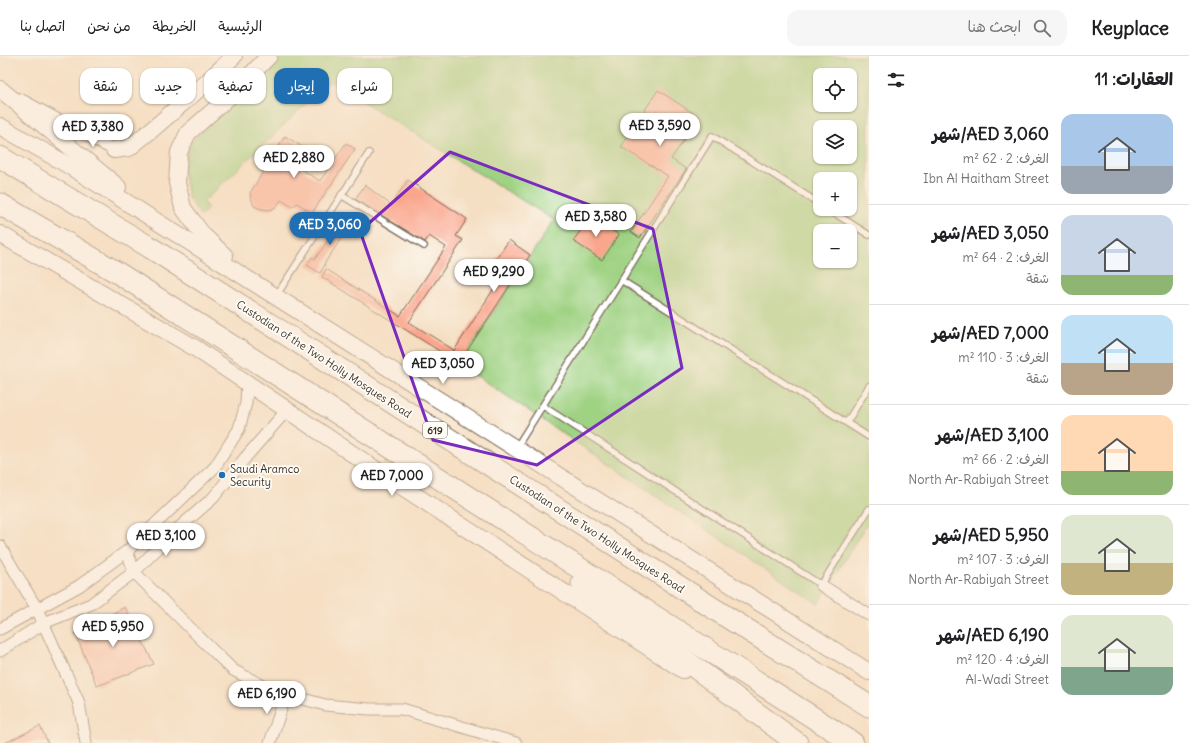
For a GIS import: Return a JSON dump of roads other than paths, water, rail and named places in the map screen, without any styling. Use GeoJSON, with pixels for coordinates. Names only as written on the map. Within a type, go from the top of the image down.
{"type":"FeatureCollection","features":[{"type":"Feature","properties":{"kind":"highway","name":"Custodian of the Two Holly Mosques Road"},"geometry":{"type":"LineString","coordinates":[[0,157],[151,248],[730,620],[869,706]]}},
{"type":"Feature","properties":{"kind":"highway"},"geometry":{"type":"LineString","coordinates":[[0,204],[118,273],[419,464],[853,743]]}},
{"type":"Feature","properties":{"kind":"highway"},"geometry":{"type":"LineString","coordinates":[[419,464],[798,743]]}},
{"type":"Feature","properties":{"kind":"main road"},"geometry":{"type":"LineString","coordinates":[[254,282],[203,235],[184,208],[177,183],[179,152],[188,133],[231,95],[269,56]]}},
{"type":"Feature","properties":{"kind":"main road"},"geometry":{"type":"LineString","coordinates":[[114,150],[130,148],[155,128],[232,57]]}},
{"type":"Feature","properties":{"kind":"main road"},"geometry":{"type":"LineString","coordinates":[[0,88],[169,229]]}},
{"type":"Feature","properties":{"kind":"main road"},"geometry":{"type":"LineString","coordinates":[[0,126],[66,164],[254,282],[869,672]]}},
{"type":"Feature","properties":{"kind":"main road"},"geometry":{"type":"LineString","coordinates":[[0,234],[195,348],[381,473],[794,743]]}},
{"type":"Feature","properties":{"kind":"street"},"geometry":{"type":"LineString","coordinates":[[0,88],[114,150]]}},
{"type":"Feature","properties":{"kind":"street"},"geometry":{"type":"LineString","coordinates":[[0,630],[79,586],[127,551],[215,467],[239,429],[246,403],[247,383]]}},
{"type":"Feature","properties":{"kind":"street"},"geometry":{"type":"LineString","coordinates":[[0,651],[44,623],[91,604],[134,572],[174,533],[214,498],[244,458],[287,410]]}},
{"type":"Feature","properties":{"kind":"street"},"geometry":{"type":"LineString","coordinates":[[0,546],[44,623],[79,704],[86,743]]}},
{"type":"Feature","properties":{"kind":"street"},"geometry":{"type":"LineString","coordinates":[[127,551],[134,572],[233,670],[271,690],[324,705],[369,709],[402,709],[516,743]]}},
{"type":"Feature","properties":{"kind":"street"},"geometry":{"type":"LineString","coordinates":[[821,585],[869,615]]}},
{"type":"Feature","properties":{"kind":"street"},"geometry":{"type":"LineString","coordinates":[[270,743],[286,694]]}},
{"type":"Feature","properties":{"kind":"lane"},"geometry":{"type":"LineString","coordinates":[[516,448],[712,136],[813,200]]}},
{"type":"Feature","properties":{"kind":"lane"},"geometry":{"type":"LineString","coordinates":[[276,296],[369,154]]}},
{"type":"Feature","properties":{"kind":"lane"},"geometry":{"type":"LineString","coordinates":[[341,195],[424,246]]}},
{"type":"Feature","properties":{"kind":"lane"},"geometry":{"type":"LineString","coordinates":[[839,216],[869,235]]}},
{"type":"Feature","properties":{"kind":"lane"},"geometry":{"type":"LineString","coordinates":[[621,280],[869,437]]}},
{"type":"Feature","properties":{"kind":"lane"},"geometry":{"type":"LineString","coordinates":[[846,422],[869,386]]}},
{"type":"Feature","properties":{"kind":"lane"},"geometry":{"type":"LineString","coordinates":[[543,406],[821,585],[869,509]]}},
{"type":"Feature","properties":{"kind":"place","name":"Saudi Aramco Security"},"geometry":{"type":"Point","coordinates":[222,475]}}]}
